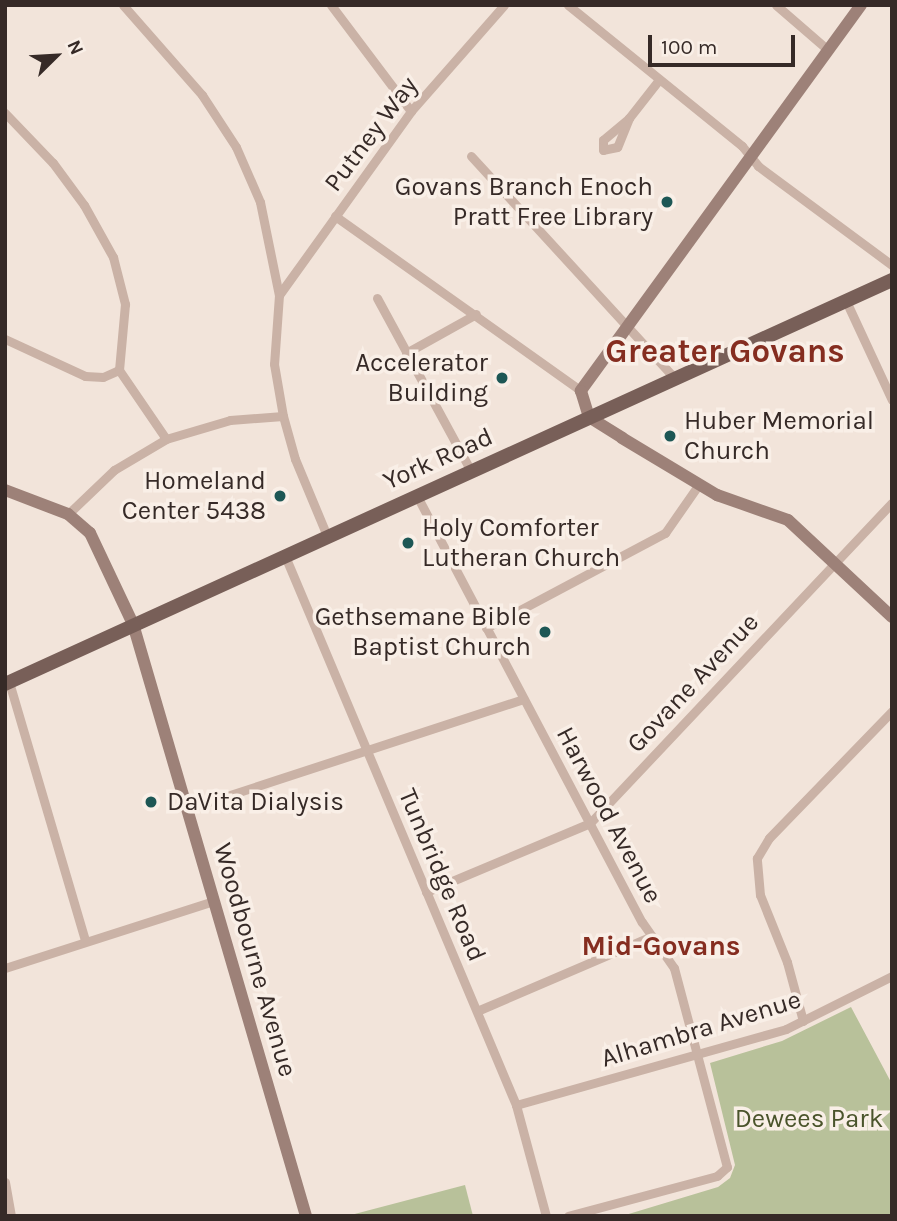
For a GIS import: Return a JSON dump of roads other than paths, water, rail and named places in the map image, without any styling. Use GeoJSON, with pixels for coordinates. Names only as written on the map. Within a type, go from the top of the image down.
{"type":"FeatureCollection","features":[{"type":"Feature","properties":{"kind":"main road","name":"York Road"},"geometry":{"type":"LineString","coordinates":[[7,683],[892,280]]}},
{"type":"Feature","properties":{"kind":"street"},"geometry":{"type":"LineString","coordinates":[[123,5],[189,77],[236,147],[268,228],[279,295],[274,364],[283,416],[295,459],[327,536]]}},
{"type":"Feature","properties":{"kind":"street"},"geometry":{"type":"LineString","coordinates":[[331,5],[411,111]]}},
{"type":"Feature","properties":{"kind":"street","name":"Putney Way"},"geometry":{"type":"LineString","coordinates":[[279,295],[411,111],[504,5]]}},
{"type":"Feature","properties":{"kind":"street"},"geometry":{"type":"LineString","coordinates":[[568,5],[658,82],[892,265]]}},
{"type":"Feature","properties":{"kind":"street"},"geometry":{"type":"LineString","coordinates":[[776,5],[828,50]]}},
{"type":"Feature","properties":{"kind":"street"},"geometry":{"type":"LineString","coordinates":[[581,391],[861,5]]}},
{"type":"Feature","properties":{"kind":"street"},"geometry":{"type":"LineString","coordinates":[[629,118],[658,82]]}},
{"type":"Feature","properties":{"kind":"street"},"geometry":{"type":"LineString","coordinates":[[5,113],[60,172],[113,257],[125,304],[119,370],[166,439]]}},
{"type":"Feature","properties":{"kind":"street"},"geometry":{"type":"LineString","coordinates":[[471,156],[630,325],[675,379]]}},
{"type":"Feature","properties":{"kind":"street"},"geometry":{"type":"LineString","coordinates":[[335,216],[581,391],[589,417],[699,484],[779,515],[892,617]]}},
{"type":"Feature","properties":{"kind":"street"},"geometry":{"type":"LineString","coordinates":[[377,298],[471,471]]}},
{"type":"Feature","properties":{"kind":"street"},"geometry":{"type":"LineString","coordinates":[[846,301],[892,400]]}},
{"type":"Feature","properties":{"kind":"street"},"geometry":{"type":"LineString","coordinates":[[406,354],[476,314]]}},
{"type":"Feature","properties":{"kind":"street"},"geometry":{"type":"LineString","coordinates":[[5,339],[85,376],[103,377],[119,370]]}},
{"type":"Feature","properties":{"kind":"street"},"geometry":{"type":"LineString","coordinates":[[68,514],[114,470],[166,439],[230,420],[283,416]]}},
{"type":"Feature","properties":{"kind":"street"},"geometry":{"type":"LineString","coordinates":[[486,628],[665,533],[699,484]]}},
{"type":"Feature","properties":{"kind":"street","name":"Woodbourne Avenue"},"geometry":{"type":"LineString","coordinates":[[5,491],[68,514],[89,533],[100,550],[133,624],[306,1216]]}},
{"type":"Feature","properties":{"kind":"street","name":"Harwood Avenue"},"geometry":{"type":"LineString","coordinates":[[416,496],[590,823],[652,936],[674,968],[727,1167],[717,1176],[568,1216]]}},
{"type":"Feature","properties":{"kind":"street","name":"Govane Avenue"},"geometry":{"type":"LineString","coordinates":[[426,892],[590,823],[892,503]]}},
{"type":"Feature","properties":{"kind":"street","name":"Tunbridge Road"},"geometry":{"type":"LineString","coordinates":[[285,556],[516,1105],[546,1216]]}},
{"type":"Feature","properties":{"kind":"street"},"geometry":{"type":"LineString","coordinates":[[7,683],[85,941]]}},
{"type":"Feature","properties":{"kind":"street"},"geometry":{"type":"LineString","coordinates":[[187,809],[524,699]]}},
{"type":"Feature","properties":{"kind":"street"},"geometry":{"type":"LineString","coordinates":[[803,1021],[755,876],[757,858],[769,838],[892,711]]}},
{"type":"Feature","properties":{"kind":"street"},"geometry":{"type":"LineString","coordinates":[[5,968],[214,901]]}},
{"type":"Feature","properties":{"kind":"street"},"geometry":{"type":"LineString","coordinates":[[477,1011],[652,936]]}},
{"type":"Feature","properties":{"kind":"street","name":"Alhambra Avenue"},"geometry":{"type":"LineString","coordinates":[[516,1105],[699,1056],[803,1021],[892,976]]}},
{"type":"Feature","properties":{"kind":"street"},"geometry":{"type":"LineString","coordinates":[[5,1182],[11,1216]]}},
{"type":"Feature","properties":{"kind":"place","name":"Govans Branch Enoch Pratt Free Library"},"geometry":{"type":"Point","coordinates":[667,202]}},
{"type":"Feature","properties":{"kind":"place","name":"Accelerator Building"},"geometry":{"type":"Point","coordinates":[502,378]}},
{"type":"Feature","properties":{"kind":"place","name":"Huber Memorial Church"},"geometry":{"type":"Point","coordinates":[670,436]}},
{"type":"Feature","properties":{"kind":"place","name":"Homeland Center 5438"},"geometry":{"type":"Point","coordinates":[280,496]}},
{"type":"Feature","properties":{"kind":"place","name":"Holy Comforter Lutheran Church"},"geometry":{"type":"Point","coordinates":[408,543]}},
{"type":"Feature","properties":{"kind":"place","name":"Gethsemane Bible Baptist Church"},"geometry":{"type":"Point","coordinates":[545,632]}},
{"type":"Feature","properties":{"kind":"place","name":"DaVita Dialysis"},"geometry":{"type":"Point","coordinates":[151,802]}},
{"type":"Feature","properties":{"kind":"district","name":"Greater Govans"},"geometry":{"type":"Point","coordinates":[725,352]}},
{"type":"Feature","properties":{"kind":"district","name":"Mid-Govans"},"geometry":{"type":"Point","coordinates":[661,946]}},
{"type":"Feature","properties":{"kind":"park label","name":"Dewees Park"},"geometry":{"type":"Point","coordinates":[809,1119]}}]}
